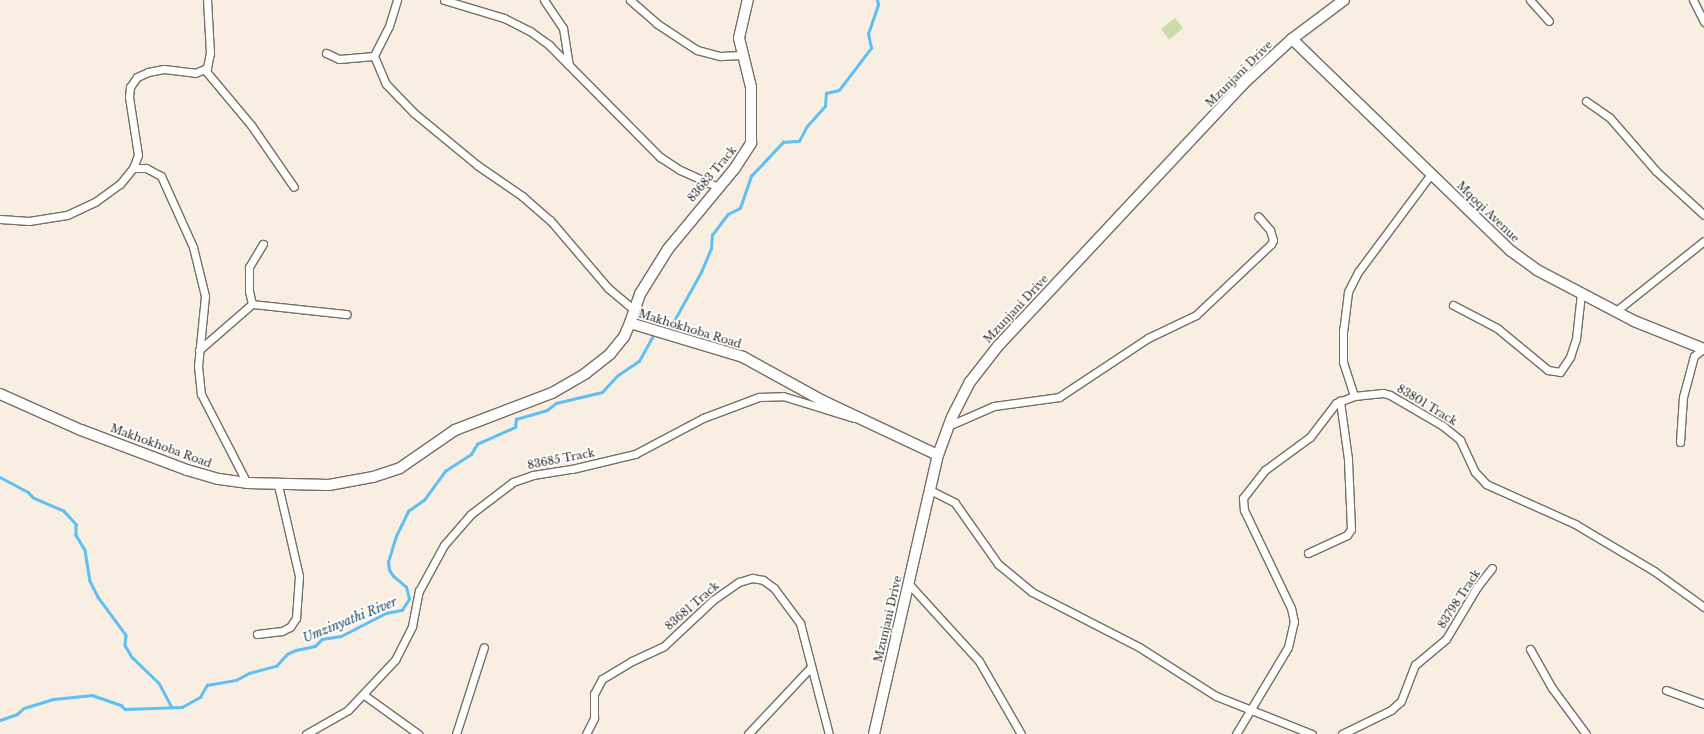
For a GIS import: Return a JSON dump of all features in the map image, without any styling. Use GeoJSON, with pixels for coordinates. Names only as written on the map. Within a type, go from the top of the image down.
{"type":"FeatureCollection","features":[{"type":"Feature","properties":{"kind":"street"},"geometry":{"type":"LineString","coordinates":[[0,219],[29,221],[52,218],[77,211],[113,189],[133,168],[137,147],[129,92],[137,77],[148,72],[164,69],[195,73],[205,70],[210,64],[207,0]]}},
{"type":"Feature","properties":{"kind":"street"},"geometry":{"type":"LineString","coordinates":[[397,0],[389,26],[374,56],[380,73],[397,96],[477,165],[544,215],[565,235],[608,288],[633,309]]}},
{"type":"Feature","properties":{"kind":"street"},"geometry":{"type":"LineString","coordinates":[[444,0],[523,26],[549,45],[660,157],[680,170],[718,187]]}},
{"type":"Feature","properties":{"kind":"street"},"geometry":{"type":"LineString","coordinates":[[544,0],[563,28],[569,65]]}},
{"type":"Feature","properties":{"kind":"street"},"geometry":{"type":"LineString","coordinates":[[630,0],[640,12],[667,32],[697,50],[720,56],[742,55]]}},
{"type":"Feature","properties":{"kind":"street","name":"83683 Track"},"geometry":{"type":"LineString","coordinates":[[630,323],[633,309],[668,249],[735,168],[751,143],[751,87],[742,55],[740,29],[748,0]]}},
{"type":"Feature","properties":{"kind":"street","name":"Mzunjani Drive"},"geometry":{"type":"LineString","coordinates":[[874,734],[938,455],[948,426],[970,382],[998,346],[1243,84],[1292,38],[1344,0]]}},
{"type":"Feature","properties":{"kind":"street"},"geometry":{"type":"LineString","coordinates":[[1530,0],[1549,21]]}},
{"type":"Feature","properties":{"kind":"street"},"geometry":{"type":"LineString","coordinates":[[1693,0],[1704,22]]}},
{"type":"Feature","properties":{"kind":"street","name":"Mqoqi Avenue"},"geometry":{"type":"LineString","coordinates":[[1292,38],[1511,251],[1537,270],[1616,311],[1676,340],[1704,349]]}},
{"type":"Feature","properties":{"kind":"street"},"geometry":{"type":"LineString","coordinates":[[326,54],[339,59],[374,56]]}},
{"type":"Feature","properties":{"kind":"street"},"geometry":{"type":"LineString","coordinates":[[205,70],[251,125],[294,187]]}},
{"type":"Feature","properties":{"kind":"street"},"geometry":{"type":"LineString","coordinates":[[1586,101],[1610,118],[1656,171],[1704,215]]}},
{"type":"Feature","properties":{"kind":"street"},"geometry":{"type":"LineString","coordinates":[[133,168],[146,168],[161,176],[193,247],[205,296],[199,350],[198,381],[201,394],[247,483]]}},
{"type":"Feature","properties":{"kind":"street"},"geometry":{"type":"LineString","coordinates":[[1354,396],[1343,362],[1343,323],[1348,292],[1358,272],[1431,174]]}},
{"type":"Feature","properties":{"kind":"street"},"geometry":{"type":"LineString","coordinates":[[948,426],[994,406],[1059,397],[1148,338],[1196,315],[1271,244],[1273,240],[1270,230],[1258,216]]}},
{"type":"Feature","properties":{"kind":"street"},"geometry":{"type":"LineString","coordinates":[[1616,311],[1704,241]]}},
{"type":"Feature","properties":{"kind":"street"},"geometry":{"type":"LineString","coordinates":[[252,304],[249,291],[250,268],[263,244]]}},
{"type":"Feature","properties":{"kind":"street"},"geometry":{"type":"LineString","coordinates":[[1454,305],[1497,328],[1548,370],[1560,372],[1570,357],[1576,338],[1581,293]]}},
{"type":"Feature","properties":{"kind":"street"},"geometry":{"type":"LineString","coordinates":[[199,350],[252,304],[346,314]]}},
{"type":"Feature","properties":{"kind":"street","name":"Makhokhoba Road"},"geometry":{"type":"LineString","coordinates":[[0,394],[155,459],[219,479],[278,485],[329,485],[372,478],[400,468],[455,430],[532,403],[572,383],[610,354],[624,337],[630,323],[646,330],[743,357],[861,418],[938,455]]}},
{"type":"Feature","properties":{"kind":"street"},"geometry":{"type":"LineString","coordinates":[[1680,442],[1683,397],[1694,356],[1704,349]]}},
{"type":"Feature","properties":{"kind":"street","name":"83801 Track"},"geometry":{"type":"LineString","coordinates":[[1340,401],[1354,396],[1383,393],[1390,395],[1443,426],[1460,440],[1475,472],[1486,484],[1575,524],[1654,571],[1704,607]]}},
{"type":"Feature","properties":{"kind":"street","name":"83685 Track"},"geometry":{"type":"LineString","coordinates":[[306,734],[348,710],[364,695],[395,660],[403,647],[412,626],[419,590],[450,536],[471,514],[513,482],[533,475],[572,469],[635,454],[703,418],[759,397],[783,396],[845,417],[861,418]]}},
{"type":"Feature","properties":{"kind":"street"},"geometry":{"type":"LineString","coordinates":[[1308,553],[1347,535],[1351,529],[1348,459],[1340,401]]}},
{"type":"Feature","properties":{"kind":"street"},"geometry":{"type":"LineString","coordinates":[[1236,734],[1288,646],[1294,622],[1291,608],[1244,510],[1243,498],[1265,470],[1310,437],[1340,401]]}},
{"type":"Feature","properties":{"kind":"street"},"geometry":{"type":"LineString","coordinates":[[257,634],[282,631],[290,627],[296,618],[299,576],[278,485]]}},
{"type":"Feature","properties":{"kind":"street"},"geometry":{"type":"LineString","coordinates":[[930,490],[955,503],[986,550],[1022,586],[1047,601],[1145,650],[1211,693],[1249,711],[1312,734]]}},
{"type":"Feature","properties":{"kind":"street","name":"83798 Track"},"geometry":{"type":"LineString","coordinates":[[1342,734],[1391,710],[1401,700],[1416,665],[1446,639],[1477,587],[1492,568]]}},
{"type":"Feature","properties":{"kind":"street","name":"83681 Track"},"geometry":{"type":"LineString","coordinates":[[586,734],[594,718],[594,694],[602,679],[632,660],[664,646],[713,600],[746,579],[757,578],[768,583],[786,601],[800,623],[810,668],[829,734]]}},
{"type":"Feature","properties":{"kind":"street"},"geometry":{"type":"LineString","coordinates":[[908,583],[979,661],[1019,733]]}},
{"type":"Feature","properties":{"kind":"street"},"geometry":{"type":"LineString","coordinates":[[456,734],[484,647]]}},
{"type":"Feature","properties":{"kind":"street"},"geometry":{"type":"LineString","coordinates":[[1530,649],[1552,688],[1586,734]]}},
{"type":"Feature","properties":{"kind":"street"},"geometry":{"type":"LineString","coordinates":[[748,734],[810,668]]}},
{"type":"Feature","properties":{"kind":"street"},"geometry":{"type":"LineString","coordinates":[[1666,690],[1704,704]]}},
{"type":"Feature","properties":{"kind":"street"},"geometry":{"type":"LineString","coordinates":[[364,695],[418,734]]}},
{"type":"Feature","properties":{"kind":"green space"},"geometry":{"type":"Polygon","coordinates":[[[1175,18],[1183,28],[1169,39],[1161,29],[1175,18]]]}},
{"type":"Feature","properties":{"kind":"waterway","name":"Umzinyathi River"},"geometry":{"type":"LineString","coordinates":[[664,330],[670,328],[701,272],[711,248],[712,235],[728,214],[740,208],[751,176],[783,142],[799,141],[807,126],[825,106],[826,93],[839,90],[871,48],[868,34],[878,5],[877,0]]}},
{"type":"Feature","properties":{"kind":"waterway","name":"Umzinyathi River"},"geometry":{"type":"LineString","coordinates":[[0,720],[17,714],[24,708],[54,699],[92,695],[121,705],[125,709],[182,707],[200,697],[207,685],[236,680],[249,673],[276,666],[287,654],[296,650],[315,646],[322,639],[341,636],[386,613],[402,610],[409,599],[406,587],[393,576],[389,570],[388,562],[396,536],[408,511],[424,500],[445,471],[471,454],[477,444],[515,427],[516,419],[547,410],[556,403],[602,392],[618,375],[639,361],[654,334]]}},
{"type":"Feature","properties":{"kind":"waterway"},"geometry":{"type":"LineString","coordinates":[[0,477],[28,492],[34,498],[64,511],[76,524],[76,535],[85,550],[90,581],[98,597],[126,635],[125,645],[132,657],[159,683],[172,707]]}}]}
